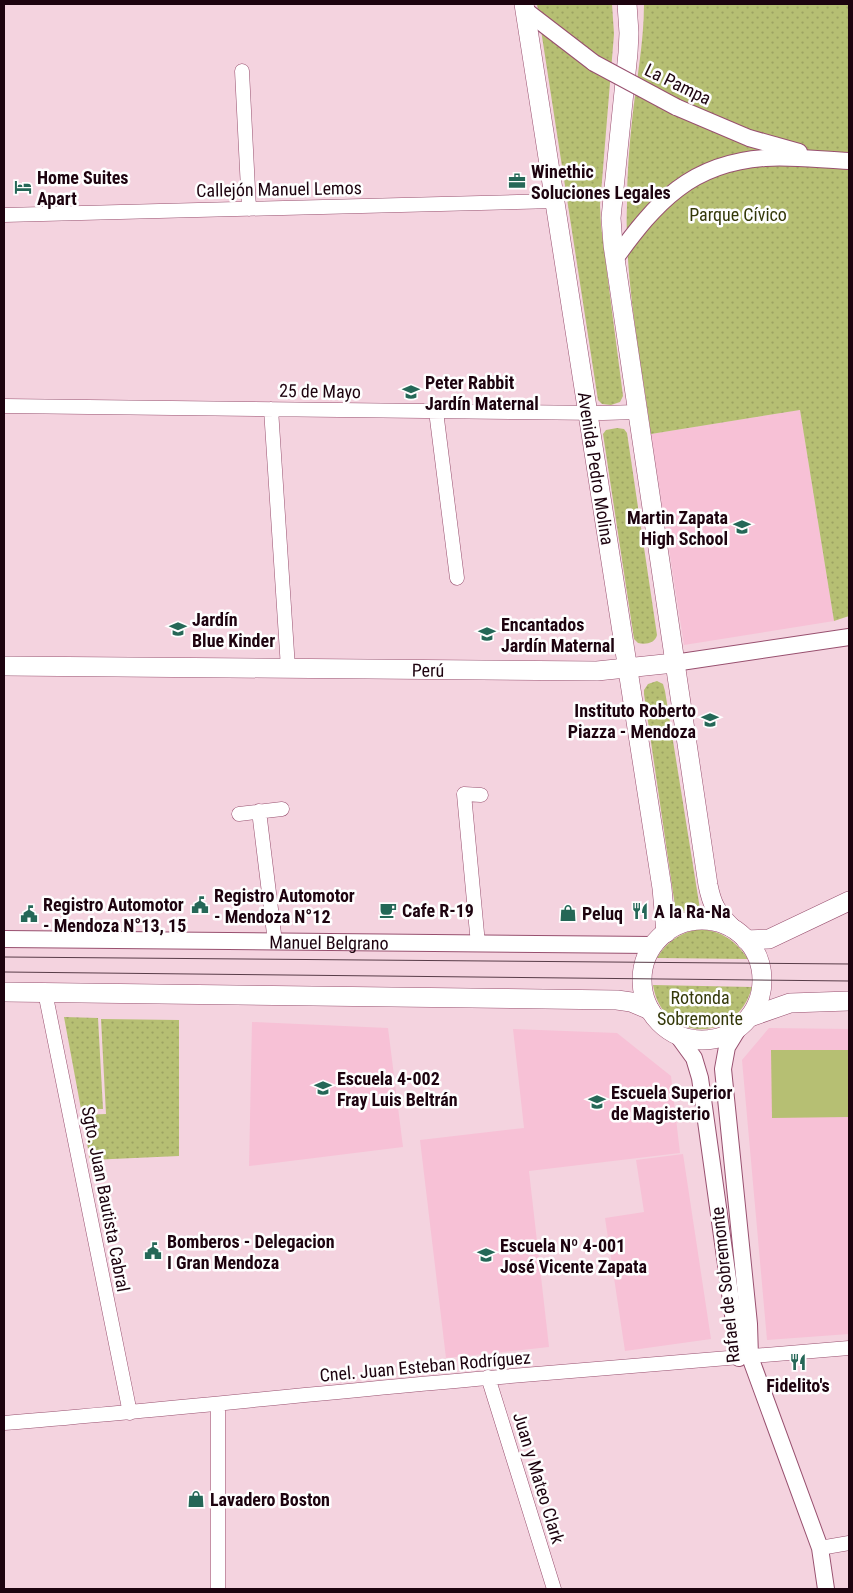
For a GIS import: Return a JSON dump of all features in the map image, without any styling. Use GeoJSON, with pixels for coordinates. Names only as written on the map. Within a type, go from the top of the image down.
{"type":"FeatureCollection","features":[{"type":"Feature","properties":{"kind":"main road"},"geometry":{"type":"LineString","coordinates":[[627,4],[628,54],[611,218],[614,259],[674,663],[712,902],[715,910],[746,940],[760,964],[762,980],[757,1005],[744,1023]]}},
{"type":"Feature","properties":{"kind":"main road","name":"Avenida Pedro Molina"},"geometry":{"type":"LineString","coordinates":[[524,7],[662,888],[660,939]]}},
{"type":"Feature","properties":{"kind":"main road","name":"Perú"},"geometry":{"type":"LineString","coordinates":[[4,666],[597,671],[674,663]]}},
{"type":"Feature","properties":{"kind":"main road"},"geometry":{"type":"LineString","coordinates":[[746,940],[769,939],[849,901]]}},
{"type":"Feature","properties":{"kind":"main road"},"geometry":{"type":"LineString","coordinates":[[731,927],[716,922],[700,920],[685,923],[660,939],[644,963],[641,979],[642,990],[650,1010],[662,1025],[678,1036],[694,1040],[709,1040],[724,1036],[744,1023],[790,1003],[849,1001]]}},
{"type":"Feature","properties":{"kind":"main road"},"geometry":{"type":"LineString","coordinates":[[4,992],[617,1000],[631,1002],[650,1010]]}},
{"type":"Feature","properties":{"kind":"street","name":"La Pampa"},"geometry":{"type":"LineString","coordinates":[[524,7],[594,63],[676,107],[749,138],[830,160]]}},
{"type":"Feature","properties":{"kind":"street"},"geometry":{"type":"LineString","coordinates":[[242,71],[249,209]]}},
{"type":"Feature","properties":{"kind":"street","name":"La Pampa"},"geometry":{"type":"LineString","coordinates":[[614,259],[636,229],[660,203],[693,178],[715,167],[765,158],[849,161]]}},
{"type":"Feature","properties":{"kind":"street","name":"Callejón Manuel Lemos"},"geometry":{"type":"LineString","coordinates":[[4,215],[555,201]]}},
{"type":"Feature","properties":{"kind":"street","name":"25 de Mayo"},"geometry":{"type":"LineString","coordinates":[[4,406],[637,412]]}},
{"type":"Feature","properties":{"kind":"street"},"geometry":{"type":"LineString","coordinates":[[271,409],[288,668]]}},
{"type":"Feature","properties":{"kind":"street"},"geometry":{"type":"LineString","coordinates":[[436,411],[457,578]]}},
{"type":"Feature","properties":{"kind":"street","name":"Perú"},"geometry":{"type":"LineString","coordinates":[[674,663],[849,637]]}},
{"type":"Feature","properties":{"kind":"street"},"geometry":{"type":"LineString","coordinates":[[478,944],[464,794],[482,795]]}},
{"type":"Feature","properties":{"kind":"street"},"geometry":{"type":"LineString","coordinates":[[239,814],[282,809]]}},
{"type":"Feature","properties":{"kind":"street"},"geometry":{"type":"LineString","coordinates":[[259,811],[275,942]]}},
{"type":"Feature","properties":{"kind":"street","name":"Manuel Belgrano"},"geometry":{"type":"LineString","coordinates":[[4,940],[478,944],[660,939]]}},
{"type":"Feature","properties":{"kind":"street"},"geometry":{"type":"LineString","coordinates":[[4,1001],[45,992]]}},
{"type":"Feature","properties":{"kind":"street","name":"Sgto. Juan Bautista Cabral"},"geometry":{"type":"LineString","coordinates":[[45,992],[130,1413]]}},
{"type":"Feature","properties":{"kind":"street","name":"Rafael de Sobremonte"},"geometry":{"type":"LineString","coordinates":[[744,1023],[727,1047],[723,1069],[749,1324],[744,1358]]}},
{"type":"Feature","properties":{"kind":"street","name":"Rafael de Sobremonte"},"geometry":{"type":"LineString","coordinates":[[678,1036],[694,1058],[700,1078],[744,1358],[820,1548],[826,1589]]}},
{"type":"Feature","properties":{"kind":"street","name":"Cnel. Juan Esteban Rodríguez"},"geometry":{"type":"LineString","coordinates":[[4,1423],[130,1413],[488,1378],[849,1348]]}},
{"type":"Feature","properties":{"kind":"street","name":"Juan y Mateo Clark"},"geometry":{"type":"LineString","coordinates":[[488,1378],[554,1589]]}},
{"type":"Feature","properties":{"kind":"street"},"geometry":{"type":"LineString","coordinates":[[218,1404],[218,1589]]}},
{"type":"Feature","properties":{"kind":"street"},"geometry":{"type":"LineString","coordinates":[[820,1548],[849,1544]]}},
{"type":"Feature","properties":{"kind":"shaded area","name":"Martin Zapata High School"},"geometry":{"type":"Polygon","coordinates":[[[800,410],[834,621],[684,645],[651,434],[800,410]]]}},
{"type":"Feature","properties":{"kind":"shaded area","name":"Escuela 4-002 Fray Luis Beltrán"},"geometry":{"type":"Polygon","coordinates":[[[252,1022],[388,1028],[403,1147],[249,1166],[252,1022]]]}},
{"type":"Feature","properties":{"kind":"shaded area"},"geometry":{"type":"Polygon","coordinates":[[[769,1028],[849,1029],[849,1334],[767,1340],[742,1060],[769,1028]]]}},
{"type":"Feature","properties":{"kind":"shaded area"},"geometry":{"type":"Polygon","coordinates":[[[513,1029],[617,1033],[671,1076],[680,1153],[529,1171],[549,1347],[446,1358],[420,1140],[524,1128],[513,1029]]]}},
{"type":"Feature","properties":{"kind":"shaded area"},"geometry":{"type":"Polygon","coordinates":[[[683,1154],[711,1339],[625,1351],[605,1218],[644,1212],[636,1160],[683,1154]]]}},
{"type":"Feature","properties":{"kind":"green space"},"geometry":{"type":"Polygon","coordinates":[[[537,4],[612,4],[614,34],[600,205],[601,226],[623,396],[620,402],[611,405],[602,404],[598,400],[537,4]]]}},
{"type":"Feature","properties":{"kind":"green space","name":"Parque Cívico"},"geometry":{"type":"Polygon","coordinates":[[[644,4],[849,4],[849,616],[834,621],[800,410],[651,434],[634,319],[627,233],[629,152],[644,19],[644,4]]]}},
{"type":"Feature","properties":{"kind":"green space"},"geometry":{"type":"Polygon","coordinates":[[[624,429],[627,433],[657,635],[652,642],[644,644],[638,643],[634,639],[603,434],[606,430],[624,429]]]}},
{"type":"Feature","properties":{"kind":"green space"},"geometry":{"type":"Polygon","coordinates":[[[657,681],[663,684],[665,691],[700,909],[676,913],[644,694],[648,684],[657,681]]]}},
{"type":"Feature","properties":{"kind":"green space","name":"Rotonda Sobremonte"},"geometry":{"type":"Polygon","coordinates":[[[699,929],[721,934],[733,942],[748,959],[657,958],[670,942],[686,933],[699,929]]]}},
{"type":"Feature","properties":{"kind":"green space","name":"Rotonda Sobremonte"},"geometry":{"type":"Polygon","coordinates":[[[653,985],[752,987],[744,1006],[731,1019],[716,1027],[700,1029],[684,1026],[670,1018],[659,1004],[653,985]]]}},
{"type":"Feature","properties":{"kind":"green space"},"geometry":{"type":"Polygon","coordinates":[[[64,1017],[98,1018],[103,1109],[81,1109],[64,1017]]]}},
{"type":"Feature","properties":{"kind":"green space"},"geometry":{"type":"Polygon","coordinates":[[[101,1019],[179,1020],[179,1156],[90,1160],[82,1115],[106,1114],[101,1019]]]}},
{"type":"Feature","properties":{"kind":"green space"},"geometry":{"type":"Polygon","coordinates":[[[771,1050],[849,1050],[849,1117],[772,1118],[771,1050]]]}},
{"type":"Feature","properties":{"kind":"tram line"},"geometry":{"type":"LineString","coordinates":[[4,957],[849,964]]}},
{"type":"Feature","properties":{"kind":"tram line"},"geometry":{"type":"LineString","coordinates":[[4,972],[849,981]]}},
{"type":"Feature","properties":{"kind":"place","name":"Winethic Soluciones Legales"},"geometry":{"type":"Point","coordinates":[517,181]}},
{"type":"Feature","properties":{"kind":"place","name":"Home Suites Apart"},"geometry":{"type":"Point","coordinates":[23,187]}},
{"type":"Feature","properties":{"kind":"place","name":"Peter Rabbit Jardín Maternal"},"geometry":{"type":"Point","coordinates":[411,392]}},
{"type":"Feature","properties":{"kind":"place","name":"Martin Zapata High School"},"geometry":{"type":"Point","coordinates":[742,527]}},
{"type":"Feature","properties":{"kind":"place","name":"Jardín Blue Kinder"},"geometry":{"type":"Point","coordinates":[178,629]}},
{"type":"Feature","properties":{"kind":"place","name":"Encantados Jardín Maternal"},"geometry":{"type":"Point","coordinates":[487,634]}},
{"type":"Feature","properties":{"kind":"place","name":"Instituto Roberto Piazza - Mendoza"},"geometry":{"type":"Point","coordinates":[710,720]}},
{"type":"Feature","properties":{"kind":"place","name":"Registro Automotor - Mendoza N°12"},"geometry":{"type":"Point","coordinates":[200,905]}},
{"type":"Feature","properties":{"kind":"place","name":"Cafe R-19"},"geometry":{"type":"Point","coordinates":[388,910]}},
{"type":"Feature","properties":{"kind":"place","name":"A la Ra-Na"},"geometry":{"type":"Point","coordinates":[640,911]}},
{"type":"Feature","properties":{"kind":"place","name":"Peluq"},"geometry":{"type":"Point","coordinates":[568,913]}},
{"type":"Feature","properties":{"kind":"place","name":"Registro Automotor - Mendoza N°13, 15"},"geometry":{"type":"Point","coordinates":[29,914]}},
{"type":"Feature","properties":{"kind":"place","name":"Escuela 4-002 Fray Luis Beltrán"},"geometry":{"type":"Point","coordinates":[323,1088]}},
{"type":"Feature","properties":{"kind":"place","name":"Escuela Superior de Magisterio"},"geometry":{"type":"Point","coordinates":[597,1102]}},
{"type":"Feature","properties":{"kind":"place","name":"Bomberos - Delegacion I Gran Mendoza"},"geometry":{"type":"Point","coordinates":[153,1251]}},
{"type":"Feature","properties":{"kind":"place","name":"Escuela Nº 4-001 José Vicente Zapata"},"geometry":{"type":"Point","coordinates":[486,1255]}},
{"type":"Feature","properties":{"kind":"place","name":"Fidelito's"},"geometry":{"type":"Point","coordinates":[798,1362]}},
{"type":"Feature","properties":{"kind":"place","name":"Lavadero Boston"},"geometry":{"type":"Point","coordinates":[196,1499]}}]}
